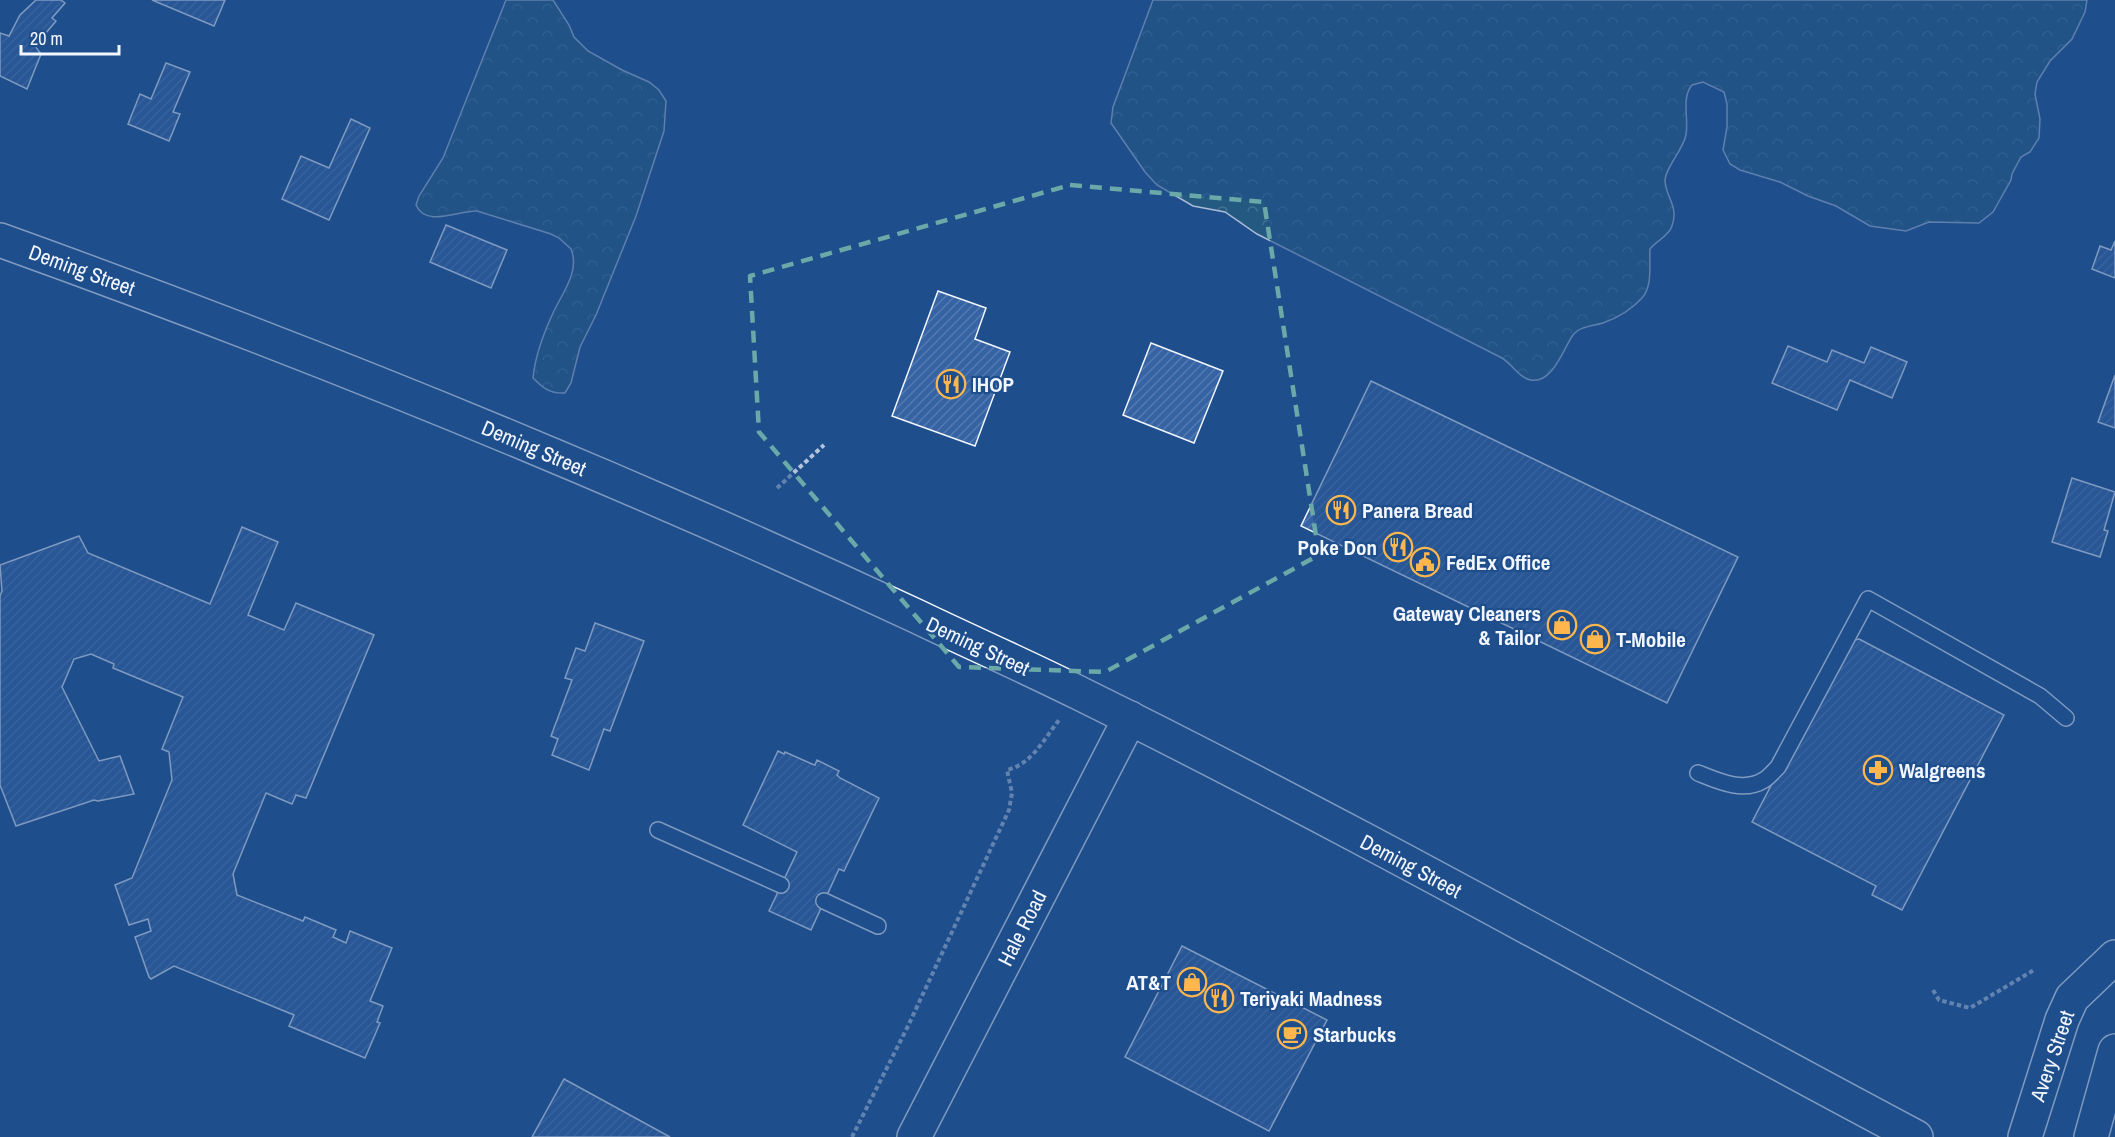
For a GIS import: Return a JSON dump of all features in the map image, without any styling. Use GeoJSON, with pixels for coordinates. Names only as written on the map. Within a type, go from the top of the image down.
{"type":"FeatureCollection","features":[{"type":"Feature","properties":{"kind":"main road","name":"Deming Street"},"geometry":{"type":"LineString","coordinates":[[0,240],[310,355],[547,453],[732,532],[1080,693],[1517,921],[1916,1137]]}},
{"type":"Feature","properties":{"kind":"main road","name":"Hale Road"},"geometry":{"type":"LineString","coordinates":[[914,1137],[1130,718]]}},
{"type":"Feature","properties":{"kind":"main road","name":"Avery Street"},"geometry":{"type":"LineString","coordinates":[[2025,1137],[2062,1020],[2072,998],[2115,957]]}},
{"type":"Feature","properties":{"kind":"main road"},"geometry":{"type":"LineString","coordinates":[[2091,1137],[2115,1051]]}},
{"type":"Feature","properties":{"kind":"lane"},"geometry":{"type":"LineString","coordinates":[[1698,773],[1722,783],[1741,786],[1764,780],[1778,767],[1868,599],[2040,696],[2066,718]]}},
{"type":"Feature","properties":{"kind":"lane"},"geometry":{"type":"LineString","coordinates":[[658,830],[781,885]]}},
{"type":"Feature","properties":{"kind":"lane"},"geometry":{"type":"LineString","coordinates":[[824,901],[878,926]]}},
{"type":"Feature","properties":{"kind":"path"},"geometry":{"type":"LineString","coordinates":[[777,488],[824,445]]}},
{"type":"Feature","properties":{"kind":"path"},"geometry":{"type":"LineString","coordinates":[[852,1137],[908,1026],[1009,810],[1012,793],[1007,770],[1027,761],[1080,693]]}},
{"type":"Feature","properties":{"kind":"path"},"geometry":{"type":"LineString","coordinates":[[1933,990],[1939,1000],[1970,1008],[2034,970]]}},
{"type":"Feature","properties":{"kind":"highlighted area"},"geometry":{"type":"Polygon","coordinates":[[[1070,185],[1264,202],[1319,555],[1105,672],[959,667],[759,432],[750,276],[1070,185]]]}},
{"type":"Feature","properties":{"kind":"green space"},"geometry":{"type":"Polygon","coordinates":[[[506,0],[553,0],[574,37],[588,51],[649,82],[659,90],[666,101],[664,131],[636,216],[596,315],[580,347],[571,383],[565,393],[547,390],[533,378],[544,335],[572,273],[571,249],[551,234],[477,211],[435,217],[427,216],[416,205],[419,196],[443,158],[506,0]]]}},
{"type":"Feature","properties":{"kind":"green space"},"geometry":{"type":"Polygon","coordinates":[[[1153,0],[2087,0],[2085,12],[2072,39],[2050,61],[2037,82],[2035,94],[2040,119],[2039,138],[2030,152],[2021,157],[1993,212],[1979,223],[1929,222],[1906,231],[1870,226],[1836,206],[1808,196],[1780,182],[1740,170],[1730,164],[1723,150],[1727,127],[1727,104],[1724,92],[1703,82],[1692,85],[1686,102],[1686,135],[1668,170],[1665,181],[1674,219],[1668,233],[1650,249],[1650,275],[1645,293],[1634,306],[1619,316],[1576,332],[1552,371],[1539,380],[1531,380],[1523,377],[1502,358],[1257,234],[1225,212],[1193,206],[1157,185],[1145,172],[1111,123],[1113,107],[1153,0]]]}},
{"type":"Feature","properties":{"kind":"building"},"geometry":{"type":"Polygon","coordinates":[[[36,0],[61,0],[65,3],[52,18],[56,21],[35,46],[41,54],[27,89],[0,76],[0,33],[9,36],[20,15],[36,0]]]}},
{"type":"Feature","properties":{"kind":"building"},"geometry":{"type":"Polygon","coordinates":[[[152,0],[225,0],[214,26],[152,0]]]}},
{"type":"Feature","properties":{"kind":"building"},"geometry":{"type":"Polygon","coordinates":[[[166,63],[190,72],[173,112],[180,114],[169,141],[128,124],[140,94],[151,99],[166,63]]]}},
{"type":"Feature","properties":{"kind":"building"},"geometry":{"type":"Polygon","coordinates":[[[351,119],[370,128],[329,220],[282,199],[301,156],[329,168],[351,119]]]}},
{"type":"Feature","properties":{"kind":"building"},"geometry":{"type":"Polygon","coordinates":[[[446,225],[507,250],[491,288],[430,262],[446,225]]]}},
{"type":"Feature","properties":{"kind":"building"},"geometry":{"type":"Polygon","coordinates":[[[2115,241],[2115,278],[2092,269],[2100,246],[2111,250],[2115,241]]]}},
{"type":"Feature","properties":{"kind":"building","name":"IHOP"},"geometry":{"type":"Polygon","coordinates":[[[938,291],[986,308],[975,339],[1010,352],[975,446],[892,416],[938,291]]]}},
{"type":"Feature","properties":{"kind":"building"},"geometry":{"type":"Polygon","coordinates":[[[1151,343],[1223,371],[1194,443],[1123,415],[1151,343]]]}},
{"type":"Feature","properties":{"kind":"building"},"geometry":{"type":"Polygon","coordinates":[[[1788,346],[1827,362],[1832,350],[1864,363],[1871,347],[1907,362],[1892,398],[1850,380],[1837,410],[1772,383],[1788,346]]]}},
{"type":"Feature","properties":{"kind":"building"},"geometry":{"type":"Polygon","coordinates":[[[2115,375],[2115,428],[2098,422],[2115,375]]]}},
{"type":"Feature","properties":{"kind":"building"},"geometry":{"type":"Polygon","coordinates":[[[1371,381],[1738,557],[1667,703],[1301,526],[1371,381]]]}},
{"type":"Feature","properties":{"kind":"building"},"geometry":{"type":"Polygon","coordinates":[[[2072,478],[2115,492],[2104,530],[2108,531],[2100,557],[2052,542],[2072,478]]]}},
{"type":"Feature","properties":{"kind":"building"},"geometry":{"type":"Polygon","coordinates":[[[242,527],[278,542],[248,615],[284,630],[296,603],[374,635],[306,798],[296,795],[292,804],[266,793],[233,874],[237,895],[303,921],[305,917],[336,930],[333,937],[346,943],[350,931],[392,948],[370,1001],[383,1006],[377,1022],[380,1023],[365,1058],[289,1026],[294,1015],[174,966],[151,979],[149,977],[135,937],[151,931],[148,919],[129,925],[115,885],[132,878],[172,780],[169,752],[162,749],[183,697],[113,668],[114,664],[91,654],[74,659],[62,687],[99,761],[120,756],[134,794],[94,800],[16,826],[0,785],[0,596],[2,591],[0,565],[79,536],[88,553],[210,604],[242,527]]]}},
{"type":"Feature","properties":{"kind":"building"},"geometry":{"type":"Polygon","coordinates":[[[595,623],[644,641],[610,731],[604,729],[589,770],[552,755],[558,739],[551,736],[572,680],[565,678],[576,648],[585,651],[595,623]]]}},
{"type":"Feature","properties":{"kind":"building"},"geometry":{"type":"Polygon","coordinates":[[[1859,639],[2004,715],[1902,910],[1872,895],[1876,886],[1752,822],[1846,642],[1859,639]]]}},
{"type":"Feature","properties":{"kind":"building"},"geometry":{"type":"Polygon","coordinates":[[[778,751],[815,765],[817,760],[839,771],[837,775],[840,778],[879,798],[844,871],[839,869],[811,930],[769,911],[797,852],[743,825],[778,751]]]}},
{"type":"Feature","properties":{"kind":"building"},"geometry":{"type":"Polygon","coordinates":[[[1182,946],[1327,1020],[1269,1131],[1125,1057],[1182,946]]]}},
{"type":"Feature","properties":{"kind":"building"},"geometry":{"type":"Polygon","coordinates":[[[564,1079],[670,1137],[532,1137],[564,1079]]]}},
{"type":"Feature","properties":{"kind":"place","name":"IHOP"},"geometry":{"type":"Point","coordinates":[951,384]}},
{"type":"Feature","properties":{"kind":"place","name":"Panera Bread"},"geometry":{"type":"Point","coordinates":[1341,510]}},
{"type":"Feature","properties":{"kind":"place","name":"Poke Don"},"geometry":{"type":"Point","coordinates":[1398,547]}},
{"type":"Feature","properties":{"kind":"place","name":"FedEx Office"},"geometry":{"type":"Point","coordinates":[1425,562]}},
{"type":"Feature","properties":{"kind":"place","name":"Gateway Cleaners & Tailor"},"geometry":{"type":"Point","coordinates":[1562,625]}},
{"type":"Feature","properties":{"kind":"place","name":"T-Mobile"},"geometry":{"type":"Point","coordinates":[1595,639]}},
{"type":"Feature","properties":{"kind":"place","name":"Walgreens"},"geometry":{"type":"Point","coordinates":[1878,770]}},
{"type":"Feature","properties":{"kind":"place","name":"AT&T"},"geometry":{"type":"Point","coordinates":[1192,982]}},
{"type":"Feature","properties":{"kind":"place","name":"Teriyaki Madness"},"geometry":{"type":"Point","coordinates":[1219,998]}},
{"type":"Feature","properties":{"kind":"place","name":"Starbucks"},"geometry":{"type":"Point","coordinates":[1292,1034]}}]}
